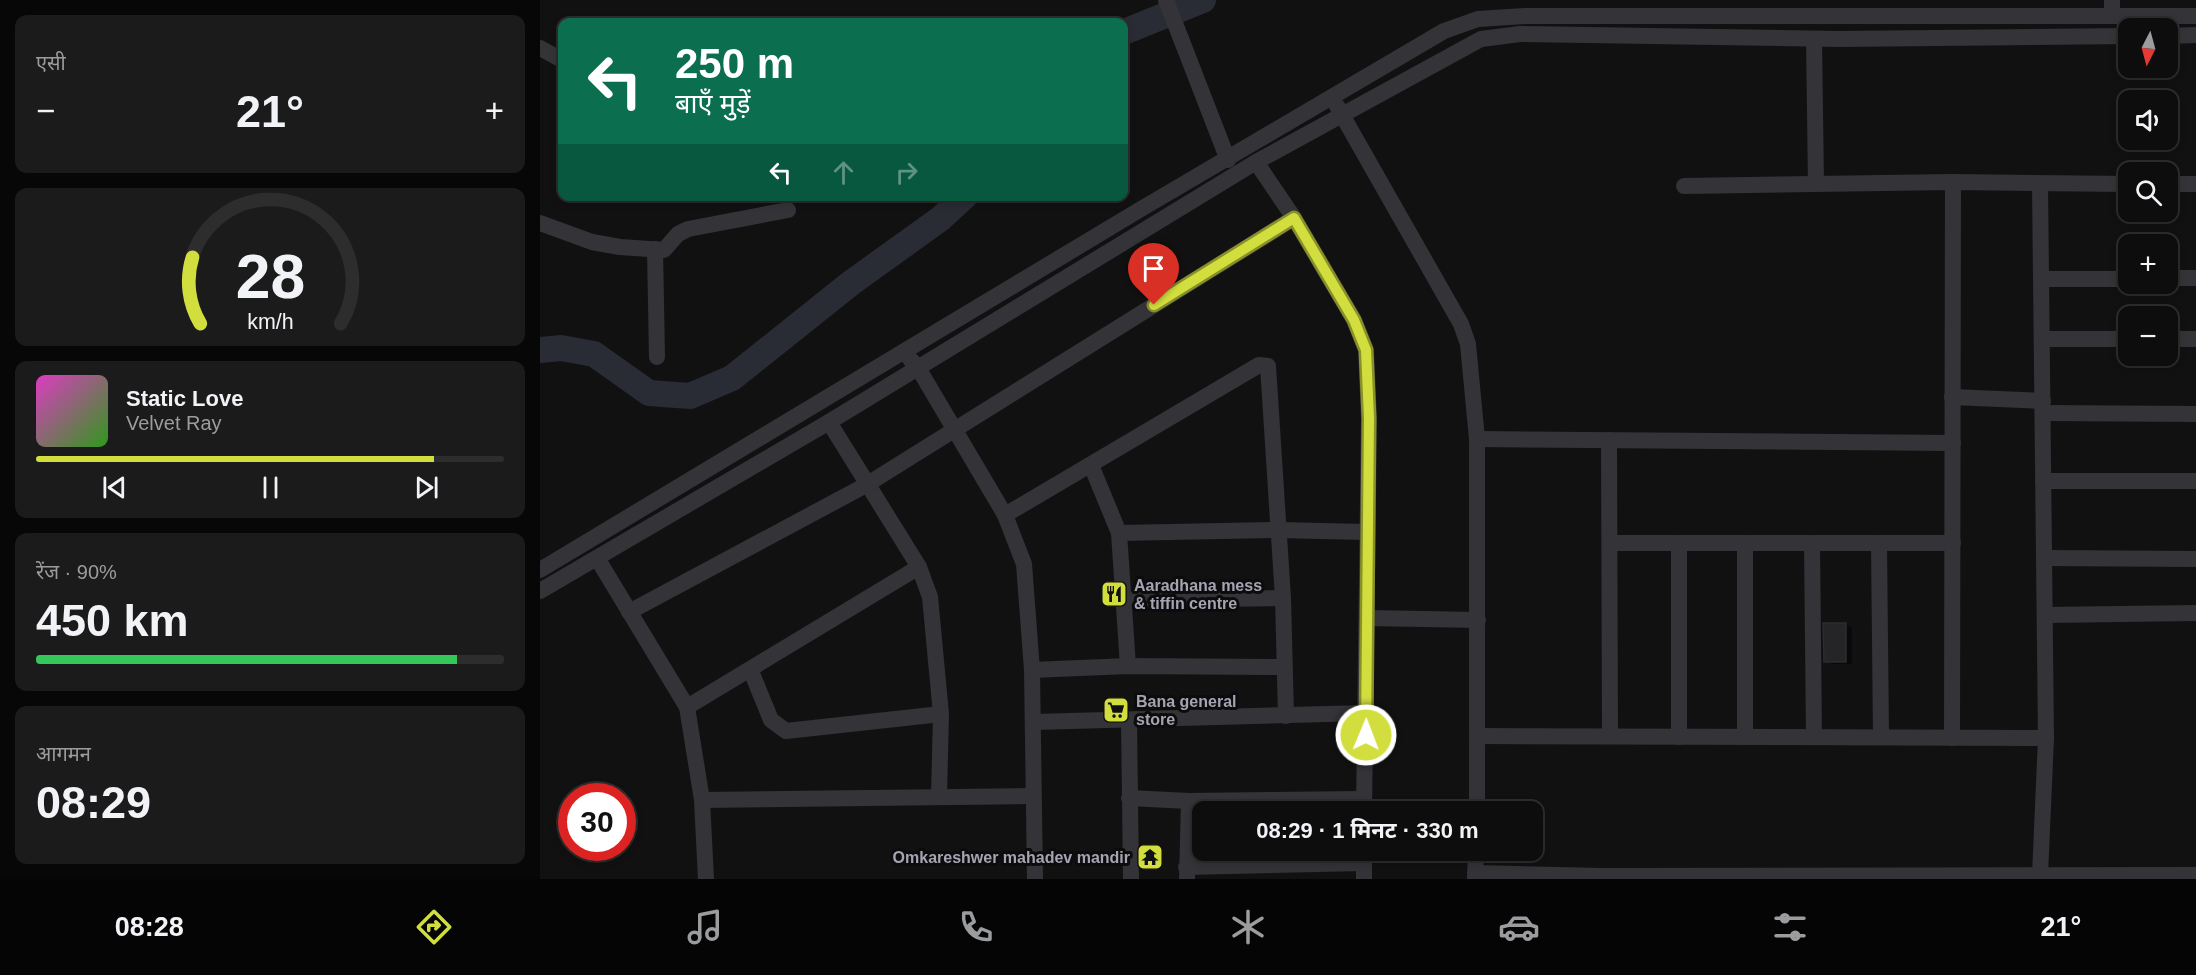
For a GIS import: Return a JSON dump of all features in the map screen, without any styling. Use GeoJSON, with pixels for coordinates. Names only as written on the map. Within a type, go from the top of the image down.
{"type":"FeatureCollection","features":[{"type":"Feature","properties":{"kind":"street"},"geometry":{"type":"LineString","coordinates":[[1168,1],[1228,160]]}},
{"type":"Feature","properties":{"kind":"street"},"geometry":{"type":"LineString","coordinates":[[540,570],[1141,209],[1228,160],[1444,31],[1478,19],[1799,9],[2112,8],[2196,16]]}},
{"type":"Feature","properties":{"kind":"street"},"geometry":{"type":"LineString","coordinates":[[540,591],[829,422],[917,366],[1256,162],[1481,39],[1520,34],[1814,39],[2118,36]]}},
{"type":"Feature","properties":{"kind":"street"},"geometry":{"type":"LineString","coordinates":[[2178,36],[2196,35]]}},
{"type":"Feature","properties":{"kind":"street"},"geometry":{"type":"LineString","coordinates":[[1814,39],[1816,184]]}},
{"type":"Feature","properties":{"kind":"street"},"geometry":{"type":"LineString","coordinates":[[540,48],[558,58]]}},
{"type":"Feature","properties":{"kind":"street"},"geometry":{"type":"LineString","coordinates":[[1330,98],[1344,114],[1461,324],[1468,344],[1477,439],[1477,801]]}},
{"type":"Feature","properties":{"kind":"street"},"geometry":{"type":"LineString","coordinates":[[1256,162],[1294,218],[1354,320],[1366,350],[1369,418],[1364,801]]}},
{"type":"Feature","properties":{"kind":"street"},"geometry":{"type":"LineString","coordinates":[[1952,738],[1953,182]]}},
{"type":"Feature","properties":{"kind":"street"},"geometry":{"type":"LineString","coordinates":[[1684,186],[1953,182],[2118,184]]}},
{"type":"Feature","properties":{"kind":"street"},"geometry":{"type":"LineString","coordinates":[[2040,184],[2046,738],[2040,875]]}},
{"type":"Feature","properties":{"kind":"street"},"geometry":{"type":"LineString","coordinates":[[2178,184],[2196,184]]}},
{"type":"Feature","properties":{"kind":"street"},"geometry":{"type":"LineString","coordinates":[[540,223],[592,242],[620,247],[655,249],[668,248],[678,234],[688,229],[788,210]]}},
{"type":"Feature","properties":{"kind":"street"},"geometry":{"type":"LineString","coordinates":[[629,612],[866,485],[1294,218]]}},
{"type":"Feature","properties":{"kind":"street"},"geometry":{"type":"LineString","coordinates":[[655,249],[657,357]]}},
{"type":"Feature","properties":{"kind":"street"},"geometry":{"type":"LineString","coordinates":[[2178,278],[2196,278]]}},
{"type":"Feature","properties":{"kind":"street"},"geometry":{"type":"LineString","coordinates":[[2042,279],[2118,279]]}},
{"type":"Feature","properties":{"kind":"street"},"geometry":{"type":"LineString","coordinates":[[2043,339],[2118,339]]}},
{"type":"Feature","properties":{"kind":"street"},"geometry":{"type":"LineString","coordinates":[[2178,339],[2196,339]]}},
{"type":"Feature","properties":{"kind":"street"},"geometry":{"type":"LineString","coordinates":[[903,352],[917,366],[1005,515],[1024,564],[1034,722],[1035,879]]}},
{"type":"Feature","properties":{"kind":"street"},"geometry":{"type":"LineString","coordinates":[[1005,515],[1259,365],[1268,366],[1283,598],[1286,716]]}},
{"type":"Feature","properties":{"kind":"street"},"geometry":{"type":"LineString","coordinates":[[1952,397],[2043,407],[2196,414]]}},
{"type":"Feature","properties":{"kind":"street"},"geometry":{"type":"LineString","coordinates":[[829,422],[919,567],[930,597],[941,714],[939,796]]}},
{"type":"Feature","properties":{"kind":"street"},"geometry":{"type":"LineString","coordinates":[[1477,439],[1953,443]]}},
{"type":"Feature","properties":{"kind":"street"},"geometry":{"type":"LineString","coordinates":[[1610,440],[1610,736]]}},
{"type":"Feature","properties":{"kind":"street"},"geometry":{"type":"LineString","coordinates":[[1091,465],[1119,533],[1128,666]]}},
{"type":"Feature","properties":{"kind":"street"},"geometry":{"type":"LineString","coordinates":[[2043,481],[2196,481]]}},
{"type":"Feature","properties":{"kind":"street"},"geometry":{"type":"LineString","coordinates":[[1119,533],[1278,530],[1366,532]]}},
{"type":"Feature","properties":{"kind":"street"},"geometry":{"type":"LineString","coordinates":[[1610,543],[1953,543]]}},
{"type":"Feature","properties":{"kind":"street"},"geometry":{"type":"LineString","coordinates":[[1679,543],[1679,737]]}},
{"type":"Feature","properties":{"kind":"street"},"geometry":{"type":"LineString","coordinates":[[1745,543],[1745,737]]}},
{"type":"Feature","properties":{"kind":"street"},"geometry":{"type":"LineString","coordinates":[[1812,543],[1814,737]]}},
{"type":"Feature","properties":{"kind":"street"},"geometry":{"type":"LineString","coordinates":[[1880,543],[1881,737]]}},
{"type":"Feature","properties":{"kind":"street"},"geometry":{"type":"LineString","coordinates":[[597,558],[687,707],[702,800],[706,879]]}},
{"type":"Feature","properties":{"kind":"street"},"geometry":{"type":"LineString","coordinates":[[2044,558],[2196,559]]}},
{"type":"Feature","properties":{"kind":"street"},"geometry":{"type":"LineString","coordinates":[[687,707],[919,567]]}},
{"type":"Feature","properties":{"kind":"street"},"geometry":{"type":"LineString","coordinates":[[1124,600],[1283,598]]}},
{"type":"Feature","properties":{"kind":"street"},"geometry":{"type":"LineString","coordinates":[[2045,615],[2196,613]]}},
{"type":"Feature","properties":{"kind":"street"},"geometry":{"type":"LineString","coordinates":[[1367,618],[1478,620]]}},
{"type":"Feature","properties":{"kind":"street"},"geometry":{"type":"LineString","coordinates":[[1032,670],[1128,666],[1283,667]]}},
{"type":"Feature","properties":{"kind":"street"},"geometry":{"type":"LineString","coordinates":[[751,670],[771,720],[786,730],[941,714]]}},
{"type":"Feature","properties":{"kind":"street"},"geometry":{"type":"LineString","coordinates":[[1034,722],[1366,713]]}},
{"type":"Feature","properties":{"kind":"street"},"geometry":{"type":"LineString","coordinates":[[1129,720],[1131,879]]}},
{"type":"Feature","properties":{"kind":"street"},"geometry":{"type":"LineString","coordinates":[[1478,736],[2046,738]]}},
{"type":"Feature","properties":{"kind":"street"},"geometry":{"type":"LineString","coordinates":[[702,800],[1033,796]]}},
{"type":"Feature","properties":{"kind":"street"},"geometry":{"type":"LineString","coordinates":[[1129,798],[1192,801]]}},
{"type":"Feature","properties":{"kind":"street"},"geometry":{"type":"LineString","coordinates":[[1189,801],[1186,873],[1364,864]]}},
{"type":"Feature","properties":{"kind":"street"},"geometry":{"type":"LineString","coordinates":[[1476,861],[1475,876],[2040,875],[2138,877],[2196,875]]}},
{"type":"Feature","properties":{"kind":"building"},"geometry":{"type":"Polygon","coordinates":[[[1823,623],[1846,623],[1846,662],[1824,662],[1823,623]]]}},
{"type":"Feature","properties":{"kind":"waterway"},"geometry":{"type":"LineString","coordinates":[[1128,30],[1203,0]]}},
{"type":"Feature","properties":{"kind":"waterway"},"geometry":{"type":"LineString","coordinates":[[540,350],[561,348],[594,354],[649,393],[690,396],[732,378],[851,283],[940,219],[960,201]]}},
{"type":"Feature","properties":{"kind":"place","name":"Aaradhana mess & tiffin centre"},"geometry":{"type":"Point","coordinates":[1114,594]}},
{"type":"Feature","properties":{"kind":"place","name":"Bana general store"},"geometry":{"type":"Point","coordinates":[1116,710]}},
{"type":"Feature","properties":{"kind":"place","name":"Omkareshwer mahadev mandir"},"geometry":{"type":"Point","coordinates":[1150,857]}},
{"type":"Feature","properties":{"kind":"route"},"geometry":{"type":"LineString","coordinates":[[1154,305],[1294,218],[1354,320],[1366,350],[1369,418],[1366,532],[1366,735]]}}]}
